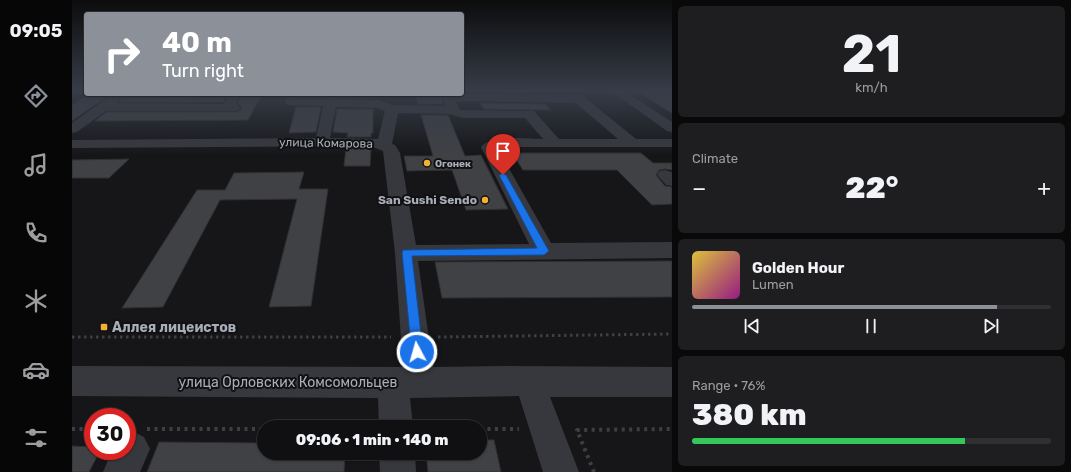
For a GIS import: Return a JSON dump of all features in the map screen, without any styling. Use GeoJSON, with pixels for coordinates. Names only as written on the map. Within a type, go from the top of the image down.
{"type":"FeatureCollection","features":[{"type":"Feature","properties":{"kind":"street"},"geometry":{"type":"LineString","coordinates":[[72,129],[95,112]]}},
{"type":"Feature","properties":{"kind":"street"},"geometry":{"type":"LineString","coordinates":[[322,142],[328,112]]}},
{"type":"Feature","properties":{"kind":"street"},"geometry":{"type":"LineString","coordinates":[[384,145],[392,112]]}},
{"type":"Feature","properties":{"kind":"street"},"geometry":{"type":"LineString","coordinates":[[455,112],[464,114],[529,114],[555,143]]}},
{"type":"Feature","properties":{"kind":"street"},"geometry":{"type":"LineString","coordinates":[[595,112],[632,143]]}},
{"type":"Feature","properties":{"kind":"street"},"geometry":{"type":"LineString","coordinates":[[648,112],[672,128]]}},
{"type":"Feature","properties":{"kind":"street","name":"улица Комарова"},"geometry":{"type":"LineString","coordinates":[[72,144],[368,142],[384,145],[390,148],[392,153],[406,253],[415,337],[398,420]]}},
{"type":"Feature","properties":{"kind":"street"},"geometry":{"type":"LineString","coordinates":[[544,251],[489,147],[501,143],[672,143]]}},
{"type":"Feature","properties":{"kind":"street"},"geometry":{"type":"LineString","coordinates":[[406,253],[672,250]]}},
{"type":"Feature","properties":{"kind":"street","name":"улица Орловских Комсомольцев"},"geometry":{"type":"LineString","coordinates":[[72,381],[406,383],[529,381],[672,382]]}},
{"type":"Feature","properties":{"kind":"street"},"geometry":{"type":"LineString","coordinates":[[529,381],[561,472]]}},
{"type":"Feature","properties":{"kind":"street"},"geometry":{"type":"LineString","coordinates":[[397,460],[398,472]]}},
{"type":"Feature","properties":{"kind":"path"},"geometry":{"type":"LineString","coordinates":[[72,337],[415,337],[672,334]]}},
{"type":"Feature","properties":{"kind":"path"},"geometry":{"type":"LineString","coordinates":[[72,429],[84,429]]}},
{"type":"Feature","properties":{"kind":"path"},"geometry":{"type":"LineString","coordinates":[[136,449],[257,429]]}},
{"type":"Feature","properties":{"kind":"path"},"geometry":{"type":"LineString","coordinates":[[487,429],[521,429]]}},
{"type":"Feature","properties":{"kind":"path"},"geometry":{"type":"LineString","coordinates":[[594,472],[577,430],[672,429]]}},
{"type":"Feature","properties":{"kind":"building"},"geometry":{"type":"Polygon","coordinates":[[[72,112],[85,112],[72,121],[72,112]]]}},
{"type":"Feature","properties":{"kind":"building"},"geometry":{"type":"Polygon","coordinates":[[[106,112],[252,112],[248,120],[95,121],[106,112]]]}},
{"type":"Feature","properties":{"kind":"building"},"geometry":{"type":"Polygon","coordinates":[[[295,112],[320,112],[316,132],[289,133],[295,112]]]}},
{"type":"Feature","properties":{"kind":"building"},"geometry":{"type":"Polygon","coordinates":[[[336,112],[373,112],[373,133],[371,133],[371,137],[347,137],[348,133],[333,132],[336,112]]]}},
{"type":"Feature","properties":{"kind":"building"},"geometry":{"type":"Polygon","coordinates":[[[421,115],[448,115],[465,156],[481,155],[508,209],[466,210],[452,170],[407,171],[404,156],[433,156],[421,115]]]}},
{"type":"Feature","properties":{"kind":"building"},"geometry":{"type":"Polygon","coordinates":[[[346,148],[371,148],[370,166],[344,166],[346,148]]]}},
{"type":"Feature","properties":{"kind":"building"},"geometry":{"type":"Polygon","coordinates":[[[512,153],[641,153],[653,163],[672,163],[672,170],[659,170],[656,175],[665,186],[672,187],[672,204],[652,205],[617,170],[523,170],[512,153]]]}},
{"type":"Feature","properties":{"kind":"building"},"geometry":{"type":"Polygon","coordinates":[[[129,159],[109,178],[72,178],[72,160],[129,159]]]}},
{"type":"Feature","properties":{"kind":"building"},"geometry":{"type":"Polygon","coordinates":[[[304,172],[299,189],[328,189],[311,306],[269,307],[297,199],[220,200],[163,307],[122,308],[197,190],[225,190],[234,173],[304,172]]]}},
{"type":"Feature","properties":{"kind":"building"},"geometry":{"type":"Polygon","coordinates":[[[672,261],[672,297],[442,298],[435,262],[672,261]]]}},
{"type":"Feature","properties":{"kind":"building"},"geometry":{"type":"Polygon","coordinates":[[[487,440],[494,440],[501,472],[428,472],[427,460],[487,460],[487,440]]]}},
{"type":"Feature","properties":{"kind":"building"},"geometry":{"type":"Polygon","coordinates":[[[159,442],[257,443],[257,460],[345,460],[344,472],[147,472],[159,442]]]}},
{"type":"Feature","properties":{"kind":"building"},"geometry":{"type":"Polygon","coordinates":[[[72,446],[84,447],[84,460],[95,460],[89,472],[72,472],[72,446]]]}},
{"type":"Feature","properties":{"kind":"place","name":"Огонек"},"geometry":{"type":"Point","coordinates":[427,163]}},
{"type":"Feature","properties":{"kind":"place","name":"San Sushi Sendo"},"geometry":{"type":"Point","coordinates":[485,200]}},
{"type":"Feature","properties":{"kind":"place","name":"Аллея лицеистов"},"geometry":{"type":"Point","coordinates":[104,327]}},
{"type":"Feature","properties":{"kind":"route"},"geometry":{"type":"LineString","coordinates":[[417,352],[406,253],[544,251],[503,175]]}}]}
